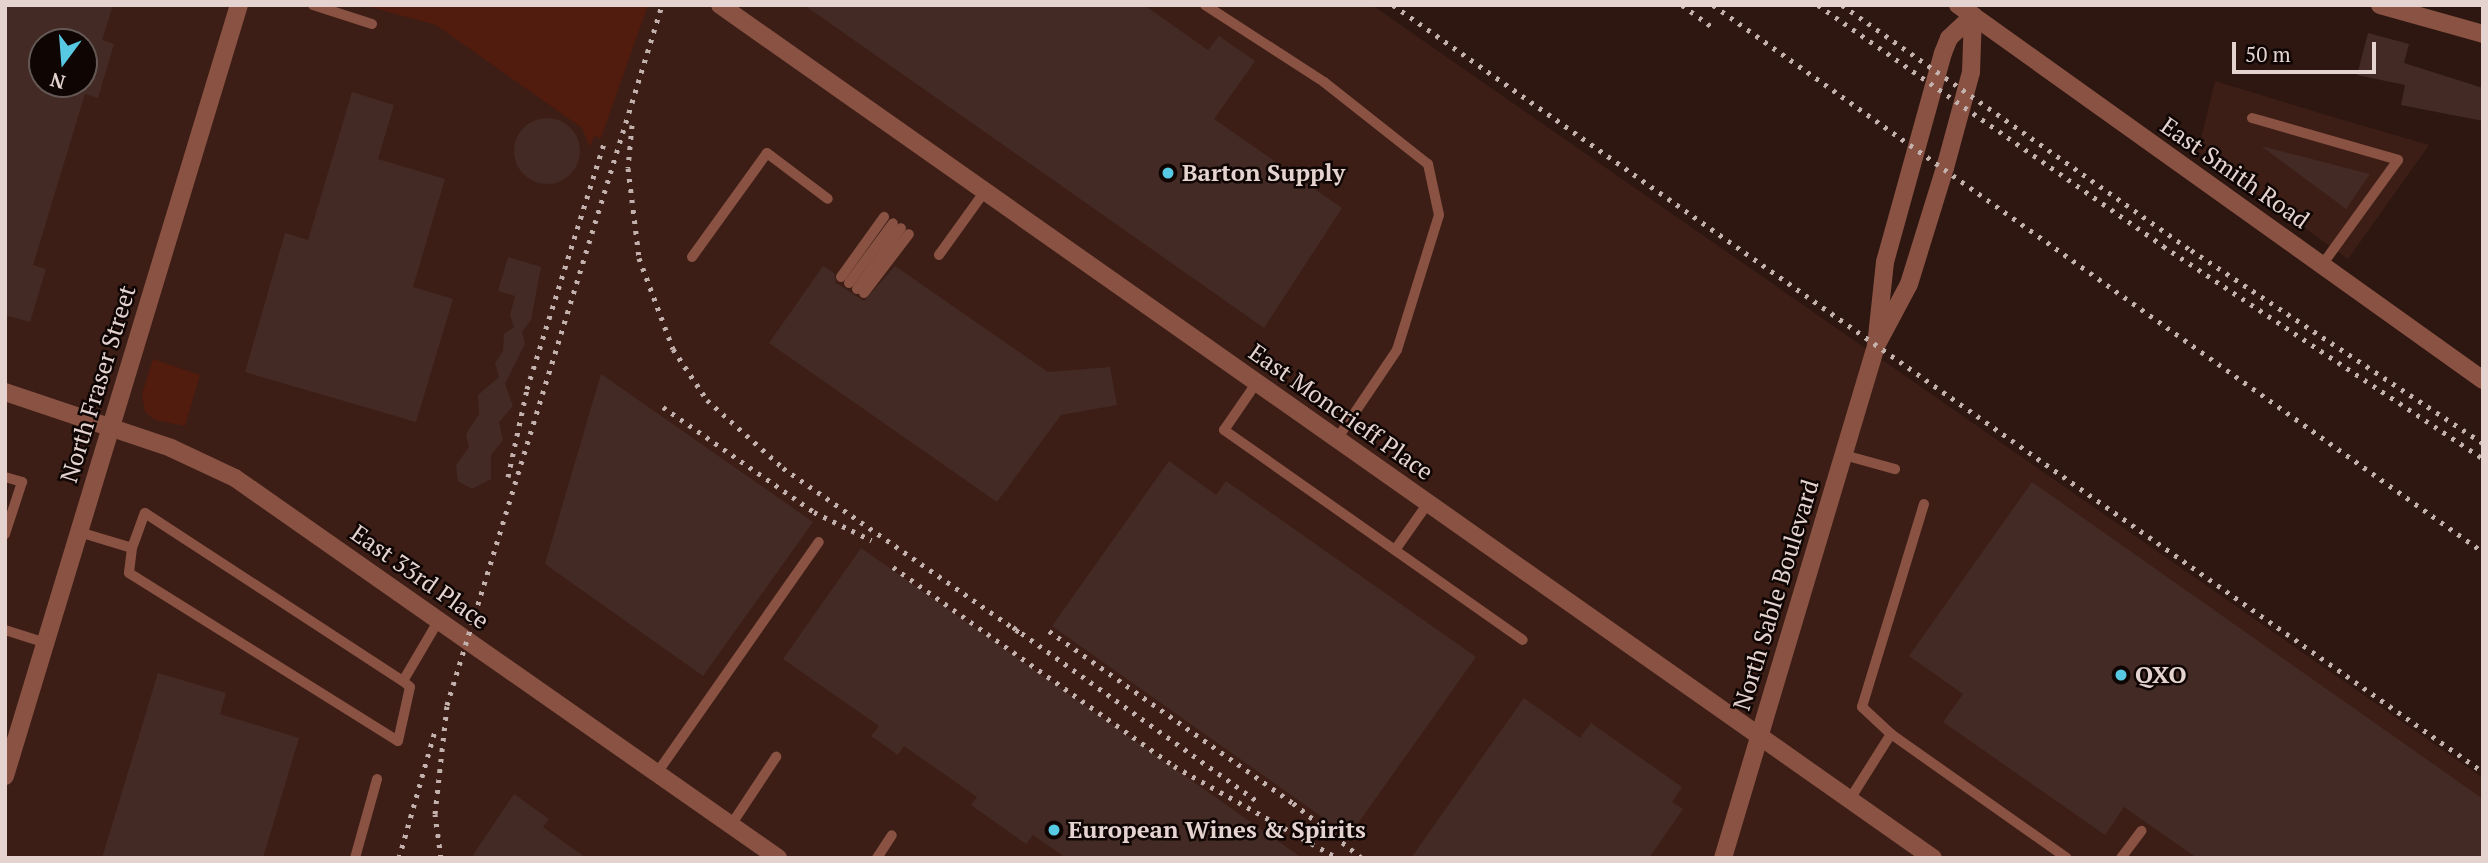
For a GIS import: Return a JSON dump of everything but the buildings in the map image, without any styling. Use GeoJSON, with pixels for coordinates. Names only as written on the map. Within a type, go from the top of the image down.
{"type":"FeatureCollection","features":[{"type":"Feature","properties":{"kind":"street","name":"North Fraser Street"},"geometry":{"type":"LineString","coordinates":[[5,776],[239,5]]}},
{"type":"Feature","properties":{"kind":"street","name":"East Moncrieff Place"},"geometry":{"type":"LineString","coordinates":[[720,5],[1933,858]]}},
{"type":"Feature","properties":{"kind":"street"},"geometry":{"type":"LineString","coordinates":[[2380,5],[2483,34]]}},
{"type":"Feature","properties":{"kind":"street","name":"East Smith Road"},"geometry":{"type":"LineString","coordinates":[[1969,9],[2483,380]]}},
{"type":"Feature","properties":{"kind":"street","name":"North Sable Boulevard"},"geometry":{"type":"LineString","coordinates":[[1876,346],[1909,284],[1945,167],[1971,72],[1969,9]]}},
{"type":"Feature","properties":{"kind":"street","name":"North Sable Boulevard"},"geometry":{"type":"LineString","coordinates":[[1723,858],[1876,346],[1885,262],[1943,53],[1949,38],[1969,9]]}},
{"type":"Feature","properties":{"kind":"street","name":"East 33rd Place"},"geometry":{"type":"LineString","coordinates":[[5,392],[110,427],[235,478],[778,858]]}},
{"type":"Feature","properties":{"kind":"lane"},"geometry":{"type":"LineString","coordinates":[[313,5],[372,24]]}},
{"type":"Feature","properties":{"kind":"lane"},"geometry":{"type":"LineString","coordinates":[[1205,5],[1324,82],[1428,164],[1439,215],[1397,350],[1337,439]]}},
{"type":"Feature","properties":{"kind":"lane"},"geometry":{"type":"LineString","coordinates":[[2252,118],[2398,160],[2322,265]]}},
{"type":"Feature","properties":{"kind":"lane"},"geometry":{"type":"LineString","coordinates":[[692,257],[767,153],[828,199]]}},
{"type":"Feature","properties":{"kind":"lane"},"geometry":{"type":"LineString","coordinates":[[939,255],[985,191]]}},
{"type":"Feature","properties":{"kind":"lane"},"geometry":{"type":"LineString","coordinates":[[896,226],[853,285],[896,226]]}},
{"type":"Feature","properties":{"kind":"lane"},"geometry":{"type":"LineString","coordinates":[[1257,382],[1224,430],[1523,640]]}},
{"type":"Feature","properties":{"kind":"lane"},"geometry":{"type":"LineString","coordinates":[[1843,455],[1895,469]]}},
{"type":"Feature","properties":{"kind":"lane"},"geometry":{"type":"LineString","coordinates":[[5,477],[22,482],[5,534]]}},
{"type":"Feature","properties":{"kind":"lane"},"geometry":{"type":"LineString","coordinates":[[1395,550],[1428,503]]}},
{"type":"Feature","properties":{"kind":"lane"},"geometry":{"type":"LineString","coordinates":[[1924,504],[1862,707],[1891,734],[2067,858]]}},
{"type":"Feature","properties":{"kind":"lane"},"geometry":{"type":"LineString","coordinates":[[145,513],[403,681],[410,687],[398,741],[129,573],[132,548],[145,513]]}},
{"type":"Feature","properties":{"kind":"lane"},"geometry":{"type":"LineString","coordinates":[[79,532],[132,548]]}},
{"type":"Feature","properties":{"kind":"lane"},"geometry":{"type":"LineString","coordinates":[[657,772],[819,542]]}},
{"type":"Feature","properties":{"kind":"lane"},"geometry":{"type":"LineString","coordinates":[[403,681],[439,620]]}},
{"type":"Feature","properties":{"kind":"lane"},"geometry":{"type":"LineString","coordinates":[[5,630],[46,643]]}},
{"type":"Feature","properties":{"kind":"lane"},"geometry":{"type":"LineString","coordinates":[[1850,799],[1891,734]]}},
{"type":"Feature","properties":{"kind":"lane"},"geometry":{"type":"LineString","coordinates":[[731,825],[776,757]]}},
{"type":"Feature","properties":{"kind":"lane"},"geometry":{"type":"LineString","coordinates":[[355,858],[377,779]]}},
{"type":"Feature","properties":{"kind":"lane"},"geometry":{"type":"LineString","coordinates":[[2122,858],[2141,831]]}},
{"type":"Feature","properties":{"kind":"lane"},"geometry":{"type":"LineString","coordinates":[[877,858],[892,835]]}},
{"type":"Feature","properties":{"kind":"shaded area"},"geometry":{"type":"Polygon","coordinates":[[[5,5],[1372,5],[2483,778],[2483,858],[5,858],[5,5]]]}},
{"type":"Feature","properties":{"kind":"shaded area"},"geometry":{"type":"Polygon","coordinates":[[[363,5],[648,5],[601,138],[594,136],[590,147],[582,128],[436,25],[363,5]]]}},
{"type":"Feature","properties":{"kind":"shaded area"},"geometry":{"type":"Polygon","coordinates":[[[2215,81],[2429,145],[2348,259],[2198,152],[2215,81]]]}},
{"type":"Feature","properties":{"kind":"shaded area"},"geometry":{"type":"Polygon","coordinates":[[[153,359],[200,375],[185,426],[155,420],[145,412],[142,394],[153,359]]]}},
{"type":"Feature","properties":{"kind":"railway"},"geometry":{"type":"LineString","coordinates":[[441,858],[435,814],[447,705],[662,5]]}},
{"type":"Feature","properties":{"kind":"railway"},"geometry":{"type":"LineString","coordinates":[[1393,5],[2483,772]]}},
{"type":"Feature","properties":{"kind":"railway"},"geometry":{"type":"LineString","coordinates":[[1682,5],[1714,28]]}},
{"type":"Feature","properties":{"kind":"railway"},"geometry":{"type":"LineString","coordinates":[[1713,5],[2483,552]]}},
{"type":"Feature","properties":{"kind":"railway"},"geometry":{"type":"LineString","coordinates":[[1818,5],[2163,246],[2483,459]]}},
{"type":"Feature","properties":{"kind":"railway"},"geometry":{"type":"LineString","coordinates":[[1842,5],[2191,250],[2483,443]]}},
{"type":"Feature","properties":{"kind":"railway"},"geometry":{"type":"LineString","coordinates":[[632,125],[628,168],[639,258],[673,349],[707,400],[783,468],[1020,633]]}},
{"type":"Feature","properties":{"kind":"railway"},"geometry":{"type":"LineString","coordinates":[[508,477],[527,389],[604,143]]}},
{"type":"Feature","properties":{"kind":"railway"},"geometry":{"type":"LineString","coordinates":[[663,407],[814,512],[871,540]]}},
{"type":"Feature","properties":{"kind":"railway"},"geometry":{"type":"LineString","coordinates":[[893,567],[1174,766],[1337,858]]}},
{"type":"Feature","properties":{"kind":"railway"},"geometry":{"type":"LineString","coordinates":[[1013,627],[1258,802]]}},
{"type":"Feature","properties":{"kind":"railway"},"geometry":{"type":"LineString","coordinates":[[1049,631],[1293,803],[1362,858]]}},
{"type":"Feature","properties":{"kind":"railway"},"geometry":{"type":"LineString","coordinates":[[399,858],[436,727]]}},
{"type":"Feature","properties":{"kind":"place","name":"Barton Supply"},"geometry":{"type":"Point","coordinates":[1168,173]}},
{"type":"Feature","properties":{"kind":"place","name":"QXO"},"geometry":{"type":"Point","coordinates":[2121,675]}},
{"type":"Feature","properties":{"kind":"place","name":"European Wines & Spirits"},"geometry":{"type":"Point","coordinates":[1054,830]}}]}
